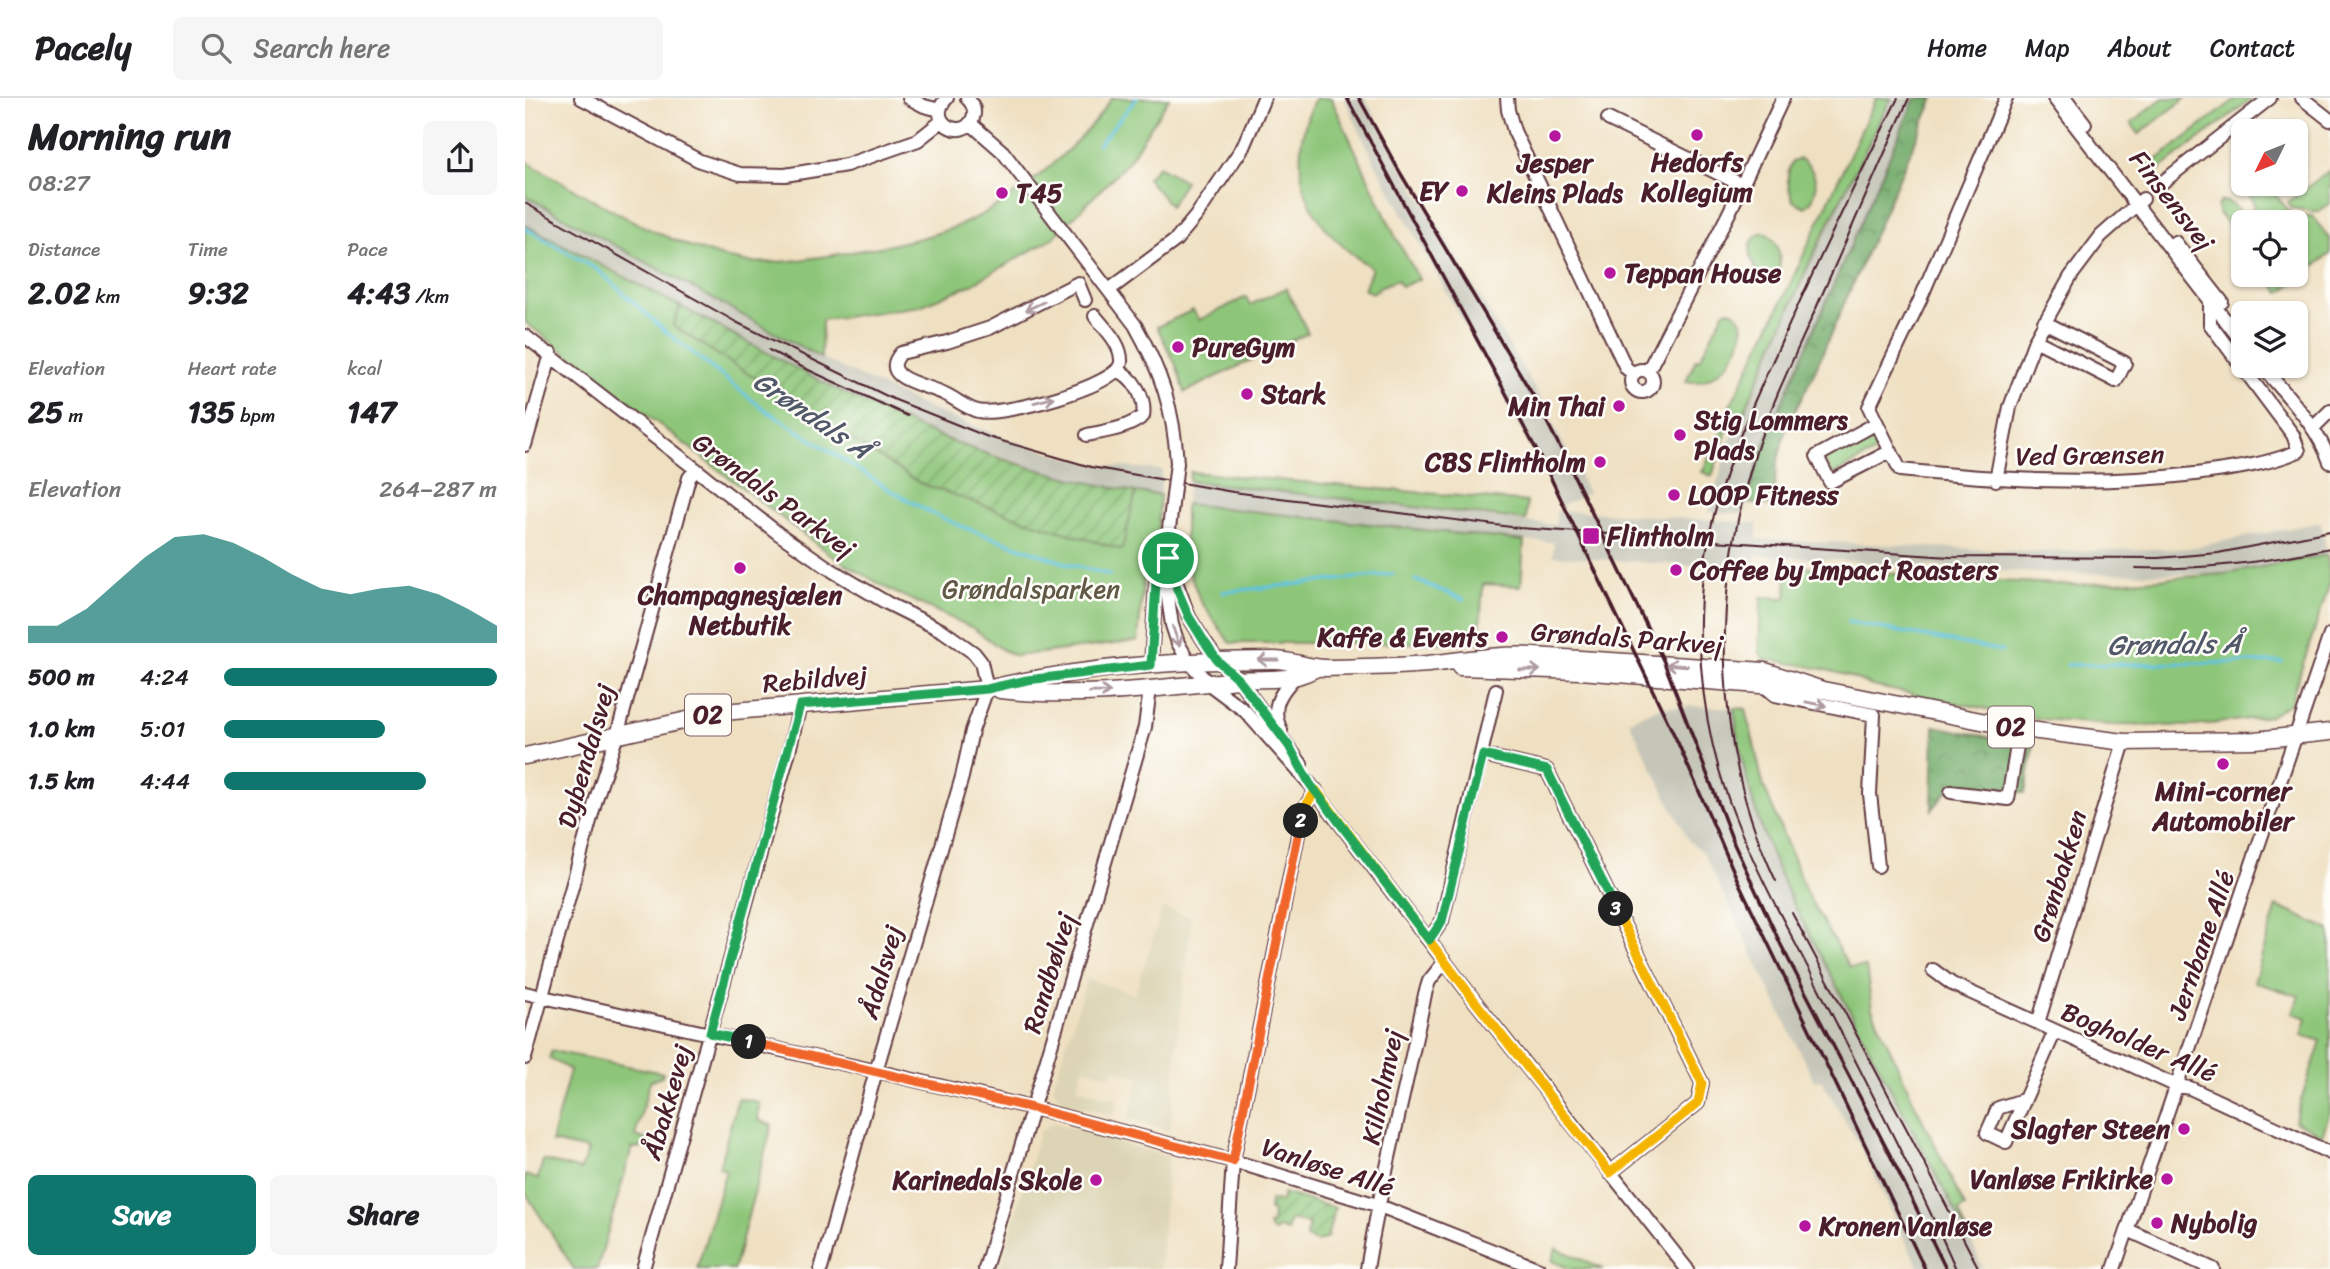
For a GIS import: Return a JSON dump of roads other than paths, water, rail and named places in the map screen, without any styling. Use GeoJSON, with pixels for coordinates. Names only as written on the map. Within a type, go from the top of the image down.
{"type":"FeatureCollection","features":[{"type":"Feature","properties":{"kind":"main road","name":"Grøndals Parkvej"},"geometry":{"type":"LineString","coordinates":[[987,689],[1027,680],[1151,665],[1217,660],[1287,660],[1317,668],[1425,664],[1501,670],[1560,664],[1765,671],[1823,690]]}},
{"type":"Feature","properties":{"kind":"main road","name":"Grøndals Parkvej"},"geometry":{"type":"LineString","coordinates":[[1560,664],[1823,690],[2022,729],[2124,742],[2295,737],[2330,732]]}},
{"type":"Feature","properties":{"kind":"main road"},"geometry":{"type":"LineString","coordinates":[[1150,689],[1151,665]]}},
{"type":"Feature","properties":{"kind":"main road","name":"Grøndals Parkvej"},"geometry":{"type":"LineString","coordinates":[[987,689],[1028,694],[1150,689],[1295,677],[1317,668]]}},
{"type":"Feature","properties":{"kind":"main road","name":"Rebildvej"},"geometry":{"type":"LineString","coordinates":[[525,756],[723,712],[987,689]]}},
{"type":"Feature","properties":{"kind":"street"},"geometry":{"type":"LineString","coordinates":[[580,98],[700,161],[740,174],[785,175],[846,165],[918,140],[941,116],[947,98]]}},
{"type":"Feature","properties":{"kind":"street"},"geometry":{"type":"LineString","coordinates":[[909,98],[941,116],[947,126],[956,129],[970,123],[974,111],[967,98]]}},
{"type":"Feature","properties":{"kind":"street"},"geometry":{"type":"LineString","coordinates":[[1109,290],[1176,240],[1196,216],[1243,147],[1264,98]]}},
{"type":"Feature","properties":{"kind":"street"},"geometry":{"type":"LineString","coordinates":[[1507,98],[1514,131],[1626,368],[1634,374]]}},
{"type":"Feature","properties":{"kind":"street"},"geometry":{"type":"LineString","coordinates":[[1648,371],[1783,98]]}},
{"type":"Feature","properties":{"kind":"street","name":"Ved Grænsen"},"geometry":{"type":"LineString","coordinates":[[2006,98],[1920,300],[1869,407],[1901,470],[1996,480],[2063,482],[2178,476],[2256,465],[2279,460],[2299,451]]}},
{"type":"Feature","properties":{"kind":"street","name":"Finsensvej"},"geometry":{"type":"LineString","coordinates":[[2054,98],[2139,202],[2231,324]]}},
{"type":"Feature","properties":{"kind":"street","name":"Finsensvej"},"geometry":{"type":"LineString","coordinates":[[2065,98],[2139,202]]}},
{"type":"Feature","properties":{"kind":"street"},"geometry":{"type":"LineString","coordinates":[[2159,185],[2270,98]]}},
{"type":"Feature","properties":{"kind":"street"},"geometry":{"type":"LineString","coordinates":[[2302,98],[2330,120]]}},
{"type":"Feature","properties":{"kind":"street"},"geometry":{"type":"LineString","coordinates":[[1608,119],[1742,185]]}},
{"type":"Feature","properties":{"kind":"street"},"geometry":{"type":"LineString","coordinates":[[970,123],[1003,152],[1061,226],[1135,325],[1160,373],[1168,397],[1177,464],[1169,529],[1167,591],[1172,625],[1189,662],[1209,684],[1245,711],[1313,787],[1686,1269]]}},
{"type":"Feature","properties":{"kind":"street"},"geometry":{"type":"LineString","coordinates":[[1996,480],[2010,407],[2044,322],[2071,276],[2101,236],[2139,202]]}},
{"type":"Feature","properties":{"kind":"street"},"geometry":{"type":"LineString","coordinates":[[1095,272],[990,328],[901,353],[896,361],[896,370],[904,380],[943,393],[978,411],[1003,411],[1074,392],[1101,383],[1118,370],[1121,363],[1113,338],[1095,316]]}},
{"type":"Feature","properties":{"kind":"street"},"geometry":{"type":"LineString","coordinates":[[1078,283],[1086,300]]}},
{"type":"Feature","properties":{"kind":"street","name":"Finsensvej"},"geometry":{"type":"LineString","coordinates":[[2214,299],[2231,317]]}},
{"type":"Feature","properties":{"kind":"street","name":"Finsensvej"},"geometry":{"type":"LineString","coordinates":[[2214,299],[2210,324],[2293,435],[2299,451]]}},
{"type":"Feature","properties":{"kind":"street"},"geometry":{"type":"LineString","coordinates":[[2035,340],[2116,381],[2125,363],[2044,322]]}},
{"type":"Feature","properties":{"kind":"street","name":"Grøndals Parkvej"},"geometry":{"type":"LineString","coordinates":[[525,335],[779,534],[834,571],[967,646],[981,662],[987,689]]}},
{"type":"Feature","properties":{"kind":"street"},"geometry":{"type":"LineString","coordinates":[[525,445],[551,354]]}},
{"type":"Feature","properties":{"kind":"street"},"geometry":{"type":"LineString","coordinates":[[1087,435],[1122,428],[1135,423],[1143,416],[1145,407],[1134,383],[1118,370]]}},
{"type":"Feature","properties":{"kind":"street"},"geometry":{"type":"LineString","coordinates":[[1641,370],[1648,371],[1652,375],[1653,384],[1644,392],[1637,391],[1632,385],[1634,374],[1641,370]]}},
{"type":"Feature","properties":{"kind":"street"},"geometry":{"type":"LineString","coordinates":[[2272,378],[2313,428]]}},
{"type":"Feature","properties":{"kind":"street"},"geometry":{"type":"LineString","coordinates":[[2281,378],[2299,401],[2328,456]]}},
{"type":"Feature","properties":{"kind":"street"},"geometry":{"type":"LineString","coordinates":[[2313,428],[2330,411]]}},
{"type":"Feature","properties":{"kind":"street"},"geometry":{"type":"LineString","coordinates":[[1877,423],[1817,456],[1830,482],[1891,451]]}},
{"type":"Feature","properties":{"kind":"street","name":"Dybendalsvej"},"geometry":{"type":"LineString","coordinates":[[525,1058],[596,799],[617,735],[689,478],[696,469]]}},
{"type":"Feature","properties":{"kind":"street"},"geometry":{"type":"LineString","coordinates":[[1168,558],[1189,617],[1217,660],[1239,680],[1289,746]]}},
{"type":"Feature","properties":{"kind":"street"},"geometry":{"type":"LineString","coordinates":[[1151,665],[1156,583],[1168,558]]}},
{"type":"Feature","properties":{"kind":"street","name":"Jernbane Allé"},"geometry":{"type":"LineString","coordinates":[[2114,1269],[2330,635]]}},
{"type":"Feature","properties":{"kind":"street"},"geometry":{"type":"LineString","coordinates":[[1295,677],[1278,701],[1275,718],[1313,787]]}},
{"type":"Feature","properties":{"kind":"street","name":"Grøndals Parkvej"},"geometry":{"type":"LineString","coordinates":[[1762,684],[1775,695],[1874,715],[1870,794],[1878,866]]}},
{"type":"Feature","properties":{"kind":"street","name":"Ådalsvej"},"geometry":{"type":"LineString","coordinates":[[821,1269],[958,790],[972,731],[987,689]]}},
{"type":"Feature","properties":{"kind":"street","name":"Randbølvej"},"geometry":{"type":"LineString","coordinates":[[985,1269],[1145,727],[1150,689]]}},
{"type":"Feature","properties":{"kind":"street"},"geometry":{"type":"LineString","coordinates":[[1429,940],[1442,921],[1483,755],[1496,690]]}},
{"type":"Feature","properties":{"kind":"street","name":"Åbakkevej"},"geometry":{"type":"LineString","coordinates":[[643,1269],[800,705]]}},
{"type":"Feature","properties":{"kind":"street"},"geometry":{"type":"LineString","coordinates":[[1951,792],[2008,799],[2018,740]]}},
{"type":"Feature","properties":{"kind":"street","name":"Grønbakken"},"geometry":{"type":"LineString","coordinates":[[2038,1023],[2124,742]]}},
{"type":"Feature","properties":{"kind":"street"},"geometry":{"type":"LineString","coordinates":[[1483,755],[1547,770],[1702,1083],[1698,1103],[1610,1173]]}},
{"type":"Feature","properties":{"kind":"street"},"geometry":{"type":"LineString","coordinates":[[1226,1269],[1233,1161],[1303,810],[1313,787]]}},
{"type":"Feature","properties":{"kind":"street","name":"Kilholmvej"},"geometry":{"type":"LineString","coordinates":[[1367,1269],[1377,1205],[1425,994],[1429,981],[1445,961]]}},
{"type":"Feature","properties":{"kind":"street","name":"Bogholder Allé"},"geometry":{"type":"LineString","coordinates":[[1933,970],[1952,984],[2330,1153]]}},
{"type":"Feature","properties":{"kind":"street","name":"Vanløse Allé"},"geometry":{"type":"LineString","coordinates":[[525,993],[1032,1108],[1233,1161],[1377,1205],[1531,1268]]}},
{"type":"Feature","properties":{"kind":"street"},"geometry":{"type":"LineString","coordinates":[[2023,1100],[2055,1031]]}},
{"type":"Feature","properties":{"kind":"street"},"geometry":{"type":"LineString","coordinates":[[2128,1230],[2213,1269]]}},
{"type":"Feature","properties":{"kind":"waterway"},"geometry":{"type":"LineString","coordinates":[[1098,145],[1137,98]]}},
{"type":"Feature","properties":{"kind":"waterway","name":"Grøndals Å"},"geometry":{"type":"LineString","coordinates":[[525,228],[599,271],[665,331],[761,407],[887,488],[931,513],[963,527],[1068,564],[1110,575]]}},
{"type":"Feature","properties":{"kind":"waterway","name":"Grøndals Å"},"geometry":{"type":"LineString","coordinates":[[1223,592],[1393,574]]}},
{"type":"Feature","properties":{"kind":"waterway","name":"Grøndals Å"},"geometry":{"type":"LineString","coordinates":[[1415,580],[1463,599]]}},
{"type":"Feature","properties":{"kind":"waterway","name":"Grøndals Å"},"geometry":{"type":"LineString","coordinates":[[1848,622],[2002,651]]}},
{"type":"Feature","properties":{"kind":"waterway","name":"Grøndals Å"},"geometry":{"type":"LineString","coordinates":[[2067,665],[2282,662]]}},
{"type":"Feature","properties":{"kind":"tram line"},"geometry":{"type":"LineString","coordinates":[[1898,98],[1794,314],[1752,406],[1728,468],[1707,549],[1700,626],[1701,666],[1712,743],[1722,780],[1744,839],[1889,1128],[1956,1269]]}},
{"type":"Feature","properties":{"kind":"tram line"},"geometry":{"type":"LineString","coordinates":[[1776,881],[1755,831],[1740,779],[1730,726],[1725,672],[1725,618],[1730,564],[1740,511],[1768,417],[1909,98]]}},
{"type":"Feature","properties":{"kind":"tram line"},"geometry":{"type":"LineString","coordinates":[[525,203],[736,322],[893,399],[988,437],[1091,467],[1233,492],[1519,528],[1950,557],[2158,558],[2218,553],[2330,531]]}},
{"type":"Feature","properties":{"kind":"tram line"},"geometry":{"type":"LineString","coordinates":[[769,350],[908,416]]}},
{"type":"Feature","properties":{"kind":"tram line"},"geometry":{"type":"LineString","coordinates":[[2136,568],[2234,564],[2330,548]]}},
{"type":"Feature","properties":{"kind":"tram line"},"geometry":{"type":"LineString","coordinates":[[1792,913],[1979,1269]]}},
{"type":"Feature","properties":{"kind":"railway"},"geometry":{"type":"LineString","coordinates":[[1347,98],[1545,466],[1678,743],[1737,879],[1925,1269]]}},
{"type":"Feature","properties":{"kind":"railway"},"geometry":{"type":"LineString","coordinates":[[1359,98],[1398,169],[1534,397],[1564,455],[1664,662],[1734,844],[1781,945],[1946,1269]]}},
{"type":"Feature","properties":{"kind":"place","name":"Hedorfs Kollegium"},"geometry":{"type":"Point","coordinates":[1697,135]}},
{"type":"Feature","properties":{"kind":"place","name":"Jesper Kleins Plads"},"geometry":{"type":"Point","coordinates":[1555,136]}},
{"type":"Feature","properties":{"kind":"place","name":"EY"},"geometry":{"type":"Point","coordinates":[1462,191]}},
{"type":"Feature","properties":{"kind":"place","name":"T45"},"geometry":{"type":"Point","coordinates":[1002,193]}},
{"type":"Feature","properties":{"kind":"place","name":"Teppan House"},"geometry":{"type":"Point","coordinates":[1610,273]}},
{"type":"Feature","properties":{"kind":"place","name":"PureGym"},"geometry":{"type":"Point","coordinates":[1178,347]}},
{"type":"Feature","properties":{"kind":"place","name":"Stark"},"geometry":{"type":"Point","coordinates":[1247,394]}},
{"type":"Feature","properties":{"kind":"place","name":"Min Thai"},"geometry":{"type":"Point","coordinates":[1619,406]}},
{"type":"Feature","properties":{"kind":"place","name":"Stig Lommers Plads"},"geometry":{"type":"Point","coordinates":[1680,435]}},
{"type":"Feature","properties":{"kind":"place","name":"CBS Flintholm"},"geometry":{"type":"Point","coordinates":[1600,462]}},
{"type":"Feature","properties":{"kind":"place","name":"LOOP Fitness"},"geometry":{"type":"Point","coordinates":[1674,495]}},
{"type":"Feature","properties":{"kind":"place","name":"Flintholm"},"geometry":{"type":"Point","coordinates":[1591,536]}},
{"type":"Feature","properties":{"kind":"place","name":"Champagnesjælen Netbutik"},"geometry":{"type":"Point","coordinates":[740,568]}},
{"type":"Feature","properties":{"kind":"place","name":"Coffee by Impact Roasters"},"geometry":{"type":"Point","coordinates":[1676,570]}},
{"type":"Feature","properties":{"kind":"place","name":"Kaffe & Events"},"geometry":{"type":"Point","coordinates":[1502,637]}},
{"type":"Feature","properties":{"kind":"place","name":"Mini-corner Automobiler"},"geometry":{"type":"Point","coordinates":[2223,764]}},
{"type":"Feature","properties":{"kind":"place","name":"Slagter Steen"},"geometry":{"type":"Point","coordinates":[2184,1129]}},
{"type":"Feature","properties":{"kind":"place","name":"Vanløse Frikirke"},"geometry":{"type":"Point","coordinates":[2167,1179]}},
{"type":"Feature","properties":{"kind":"place","name":"Karinedals Skole"},"geometry":{"type":"Point","coordinates":[1096,1180]}},
{"type":"Feature","properties":{"kind":"place","name":"Nybolig"},"geometry":{"type":"Point","coordinates":[2157,1223]}},
{"type":"Feature","properties":{"kind":"place","name":"Kronen Vanløse"},"geometry":{"type":"Point","coordinates":[1805,1226]}},
{"type":"Feature","properties":{"kind":"park label","name":"Grøndalsparken"},"geometry":{"type":"Point","coordinates":[1031,589]}}]}
